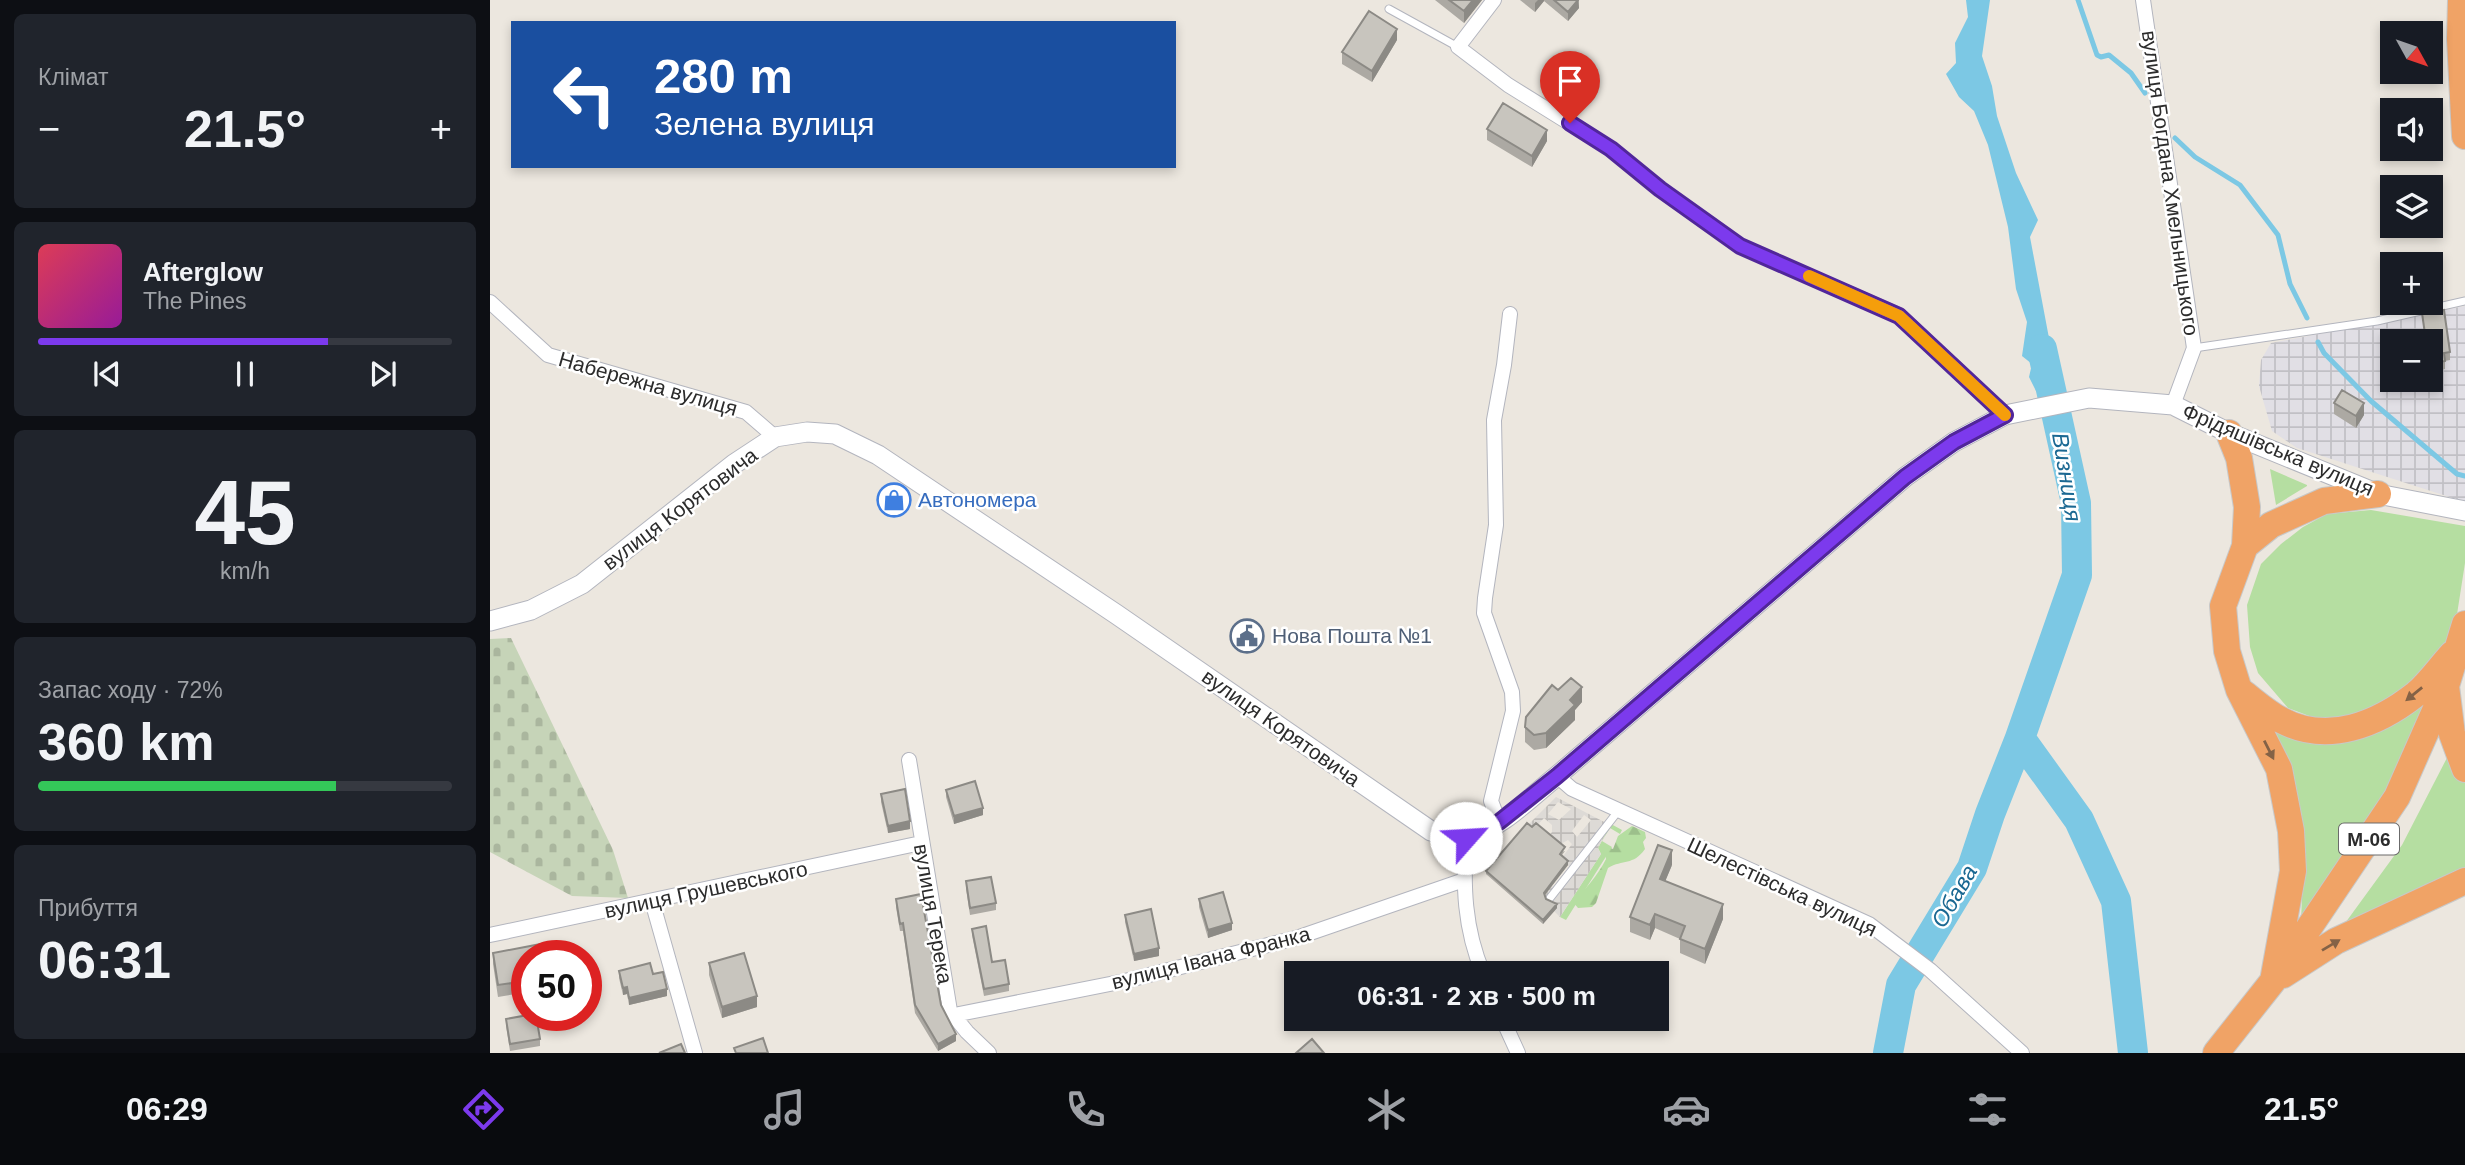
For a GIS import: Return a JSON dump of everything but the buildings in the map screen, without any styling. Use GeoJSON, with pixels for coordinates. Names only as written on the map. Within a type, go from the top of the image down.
{"type":"FeatureCollection","features":[{"type":"Feature","properties":{"kind":"highway"},"geometry":{"type":"LineString","coordinates":[[2461,0],[2459,39],[2465,135]]}},
{"type":"Feature","properties":{"kind":"highway"},"geometry":{"type":"LineString","coordinates":[[2229,432],[2239,458],[2248,507],[2245,546],[2223,606],[2227,650],[2239,690],[2278,769],[2291,831],[2293,871],[2273,981]]}},
{"type":"Feature","properties":{"kind":"highway"},"geometry":{"type":"LineString","coordinates":[[2245,546],[2271,525],[2324,501],[2378,494]]}},
{"type":"Feature","properties":{"kind":"highway"},"geometry":{"type":"LineString","coordinates":[[2239,690],[2281,720],[2304,729],[2329,732],[2357,727],[2386,714],[2418,693],[2463,634]]}},
{"type":"Feature","properties":{"kind":"highway","name":"М-06"},"geometry":{"type":"LineString","coordinates":[[2216,1053],[2273,981],[2398,797],[2446,686],[2463,634]]}},
{"type":"Feature","properties":{"kind":"highway"},"geometry":{"type":"LineString","coordinates":[[2446,686],[2452,734],[2465,769]]}},
{"type":"Feature","properties":{"kind":"highway"},"geometry":{"type":"LineString","coordinates":[[2273,981],[2336,941],[2465,881]]}},
{"type":"Feature","properties":{"kind":"main road","name":"Фрідяшівська вулиця"},"geometry":{"type":"LineString","coordinates":[[2005,415],[2089,398],[2173,405],[2229,432],[2378,494],[2465,511]]}},
{"type":"Feature","properties":{"kind":"main road"},"geometry":{"type":"LineString","coordinates":[[1466,838],[1499,822],[1557,776],[1905,477],[1954,442],[2005,415]]}},
{"type":"Feature","properties":{"kind":"main road","name":"вулиця Корятовича"},"geometry":{"type":"LineString","coordinates":[[490,621],[531,610],[582,584],[734,464],[775,437],[807,432],[835,434],[878,455],[1116,614],[1431,831],[1446,837],[1466,838]]}},
{"type":"Feature","properties":{"kind":"street"},"geometry":{"type":"LineString","coordinates":[[1494,0],[1458,47],[1508,85],[1611,149],[1660,189],[1740,246],[1899,316],[2005,415]]}},
{"type":"Feature","properties":{"kind":"street","name":"вулиця Богдана Хмельницького"},"geometry":{"type":"LineString","coordinates":[[2143,0],[2194,348],[2173,405]]}},
{"type":"Feature","properties":{"kind":"street","name":"Набережна вулиця"},"geometry":{"type":"LineString","coordinates":[[490,302],[548,355],[746,412],[775,437]]}},
{"type":"Feature","properties":{"kind":"street"},"geometry":{"type":"LineString","coordinates":[[1499,822],[1491,801],[1513,711],[1512,692],[1489,631],[1484,605],[1496,525],[1494,420],[1510,314]]}},
{"type":"Feature","properties":{"kind":"street","name":"вулиця Терека"},"geometry":{"type":"LineString","coordinates":[[909,760],[950,1011],[989,1053]]}},
{"type":"Feature","properties":{"kind":"street","name":"Шелестівська вулиця"},"geometry":{"type":"LineString","coordinates":[[1557,776],[1572,789],[1869,924],[1908,951],[2022,1053]]}},
{"type":"Feature","properties":{"kind":"street"},"geometry":{"type":"LineString","coordinates":[[1466,838],[1464,880],[1474,952],[1478,961]]}},
{"type":"Feature","properties":{"kind":"street","name":"вулиця Грушевського"},"geometry":{"type":"LineString","coordinates":[[490,935],[921,844]]}},
{"type":"Feature","properties":{"kind":"street","name":"вулиця Івана Франка"},"geometry":{"type":"LineString","coordinates":[[954,1015],[1125,981],[1296,938],[1464,880]]}},
{"type":"Feature","properties":{"kind":"street"},"geometry":{"type":"LineString","coordinates":[[652,901],[695,1053]]}},
{"type":"Feature","properties":{"kind":"street"},"geometry":{"type":"LineString","coordinates":[[1508,1031],[1518,1053]]}},
{"type":"Feature","properties":{"kind":"lane"},"geometry":{"type":"LineString","coordinates":[[1390,9],[1458,47]]}},
{"type":"Feature","properties":{"kind":"lane"},"geometry":{"type":"LineString","coordinates":[[2194,348],[2377,320],[2465,301]]}},
{"type":"Feature","properties":{"kind":"lane"},"geometry":{"type":"LineString","coordinates":[[1550,898],[1619,810]]}},
{"type":"Feature","properties":{"kind":"shaded area"},"geometry":{"type":"Polygon","coordinates":[[[2465,306],[2465,502],[2297,448],[2272,431],[2259,386],[2261,360],[2271,343],[2418,315],[2443,315],[2443,310],[2465,306]]]}},
{"type":"Feature","properties":{"kind":"shaded area"},"geometry":{"type":"Polygon","coordinates":[[[1556,797],[1610,825],[1598,848],[1601,854],[1560,917],[1554,911],[1557,907],[1528,883],[1536,874],[1553,887],[1570,867],[1561,859],[1572,844],[1568,840],[1559,845],[1544,841],[1552,832],[1552,825],[1544,818],[1532,831],[1527,826],[1556,797]],[[1558,802],[1548,814],[1559,820],[1571,809],[1558,802]],[[1584,815],[1572,831],[1577,837],[1591,820],[1584,815]]]}},
{"type":"Feature","properties":{"kind":"green space"},"geometry":{"type":"Polygon","coordinates":[[[2270,469],[2307,485],[2307,486],[2276,505],[2270,469]]]}},
{"type":"Feature","properties":{"kind":"green space"},"geometry":{"type":"Polygon","coordinates":[[[2371,510],[2465,526],[2465,563],[2453,640],[2383,709],[2328,723],[2288,708],[2258,673],[2250,647],[2247,605],[2261,564],[2303,527],[2327,514],[2371,510]]]}},
{"type":"Feature","properties":{"kind":"green space"},"geometry":{"type":"Polygon","coordinates":[[[511,638],[613,850],[628,898],[572,896],[490,852],[490,639],[511,638]]]}},
{"type":"Feature","properties":{"kind":"green space"},"geometry":{"type":"Polygon","coordinates":[[[2422,706],[2430,712],[2387,795],[2301,921],[2303,874],[2289,769],[2275,729],[2353,738],[2422,706]]]}},
{"type":"Feature","properties":{"kind":"green space"},"geometry":{"type":"Polygon","coordinates":[[[2450,752],[2465,778],[2465,873],[2343,926],[2402,845],[2450,752]]]}},
{"type":"Feature","properties":{"kind":"green space"},"geometry":{"type":"Polygon","coordinates":[[[1611,824],[1622,830],[1620,834],[1610,828],[1602,841],[1612,847],[1566,920],[1560,917],[1601,854],[1598,848],[1611,824]]]}},
{"type":"Feature","properties":{"kind":"green space"},"geometry":{"type":"Polygon","coordinates":[[[1632,826],[1645,832],[1645,849],[1636,858],[1608,868],[1596,903],[1592,907],[1578,908],[1573,902],[1603,865],[1606,859],[1604,848],[1606,846],[1613,849],[1618,836],[1632,826]]]}},
{"type":"Feature","properties":{"kind":"water"},"geometry":{"type":"Polygon","coordinates":[[[1966,0],[1990,0],[1982,56],[1992,86],[1997,116],[2016,173],[2038,220],[2030,237],[2058,386],[2036,391],[2029,377],[2032,364],[2022,356],[2027,322],[2016,289],[2008,227],[1988,145],[1974,111],[1959,97],[1946,74],[1956,63],[1955,43],[1968,17],[1966,0]]]}},
{"type":"Feature","properties":{"kind":"waterway"},"geometry":{"type":"LineString","coordinates":[[2078,0],[2097,55],[2109,55],[2131,73],[2145,93]]}},
{"type":"Feature","properties":{"kind":"waterway"},"geometry":{"type":"LineString","coordinates":[[2175,138],[2195,157],[2240,185],[2278,235],[2290,284],[2307,318]]}},
{"type":"Feature","properties":{"kind":"waterway"},"geometry":{"type":"LineString","coordinates":[[2318,342],[2324,353],[2371,401],[2457,474],[2465,476]]}},
{"type":"Feature","properties":{"kind":"waterway","name":"Визниця"},"geometry":{"type":"LineString","coordinates":[[2042,349],[2076,503],[2077,575],[2020,738],[2079,820],[2116,901],[2133,1053]]}},
{"type":"Feature","properties":{"kind":"waterway","name":"Обава"},"geometry":{"type":"LineString","coordinates":[[1888,1053],[1901,985],[1972,868],[2020,738]]}},
{"type":"Feature","properties":{"kind":"slow traffic"},"geometry":{"type":"LineString","coordinates":[[1809,276],[1899,316],[2005,415]]}},
{"type":"Feature","properties":{"kind":"place","name":"Автономера"},"geometry":{"type":"Point","coordinates":[894,500]}},
{"type":"Feature","properties":{"kind":"place","name":"Нова Пошта №1"},"geometry":{"type":"Point","coordinates":[1247,636]}},
{"type":"Feature","properties":{"kind":"route"},"geometry":{"type":"LineString","coordinates":[[1466,838],[1499,822],[1557,776],[1905,477],[1954,442],[2005,415],[1899,316],[1740,246],[1660,189],[1611,149],[1570,123]]}}]}
